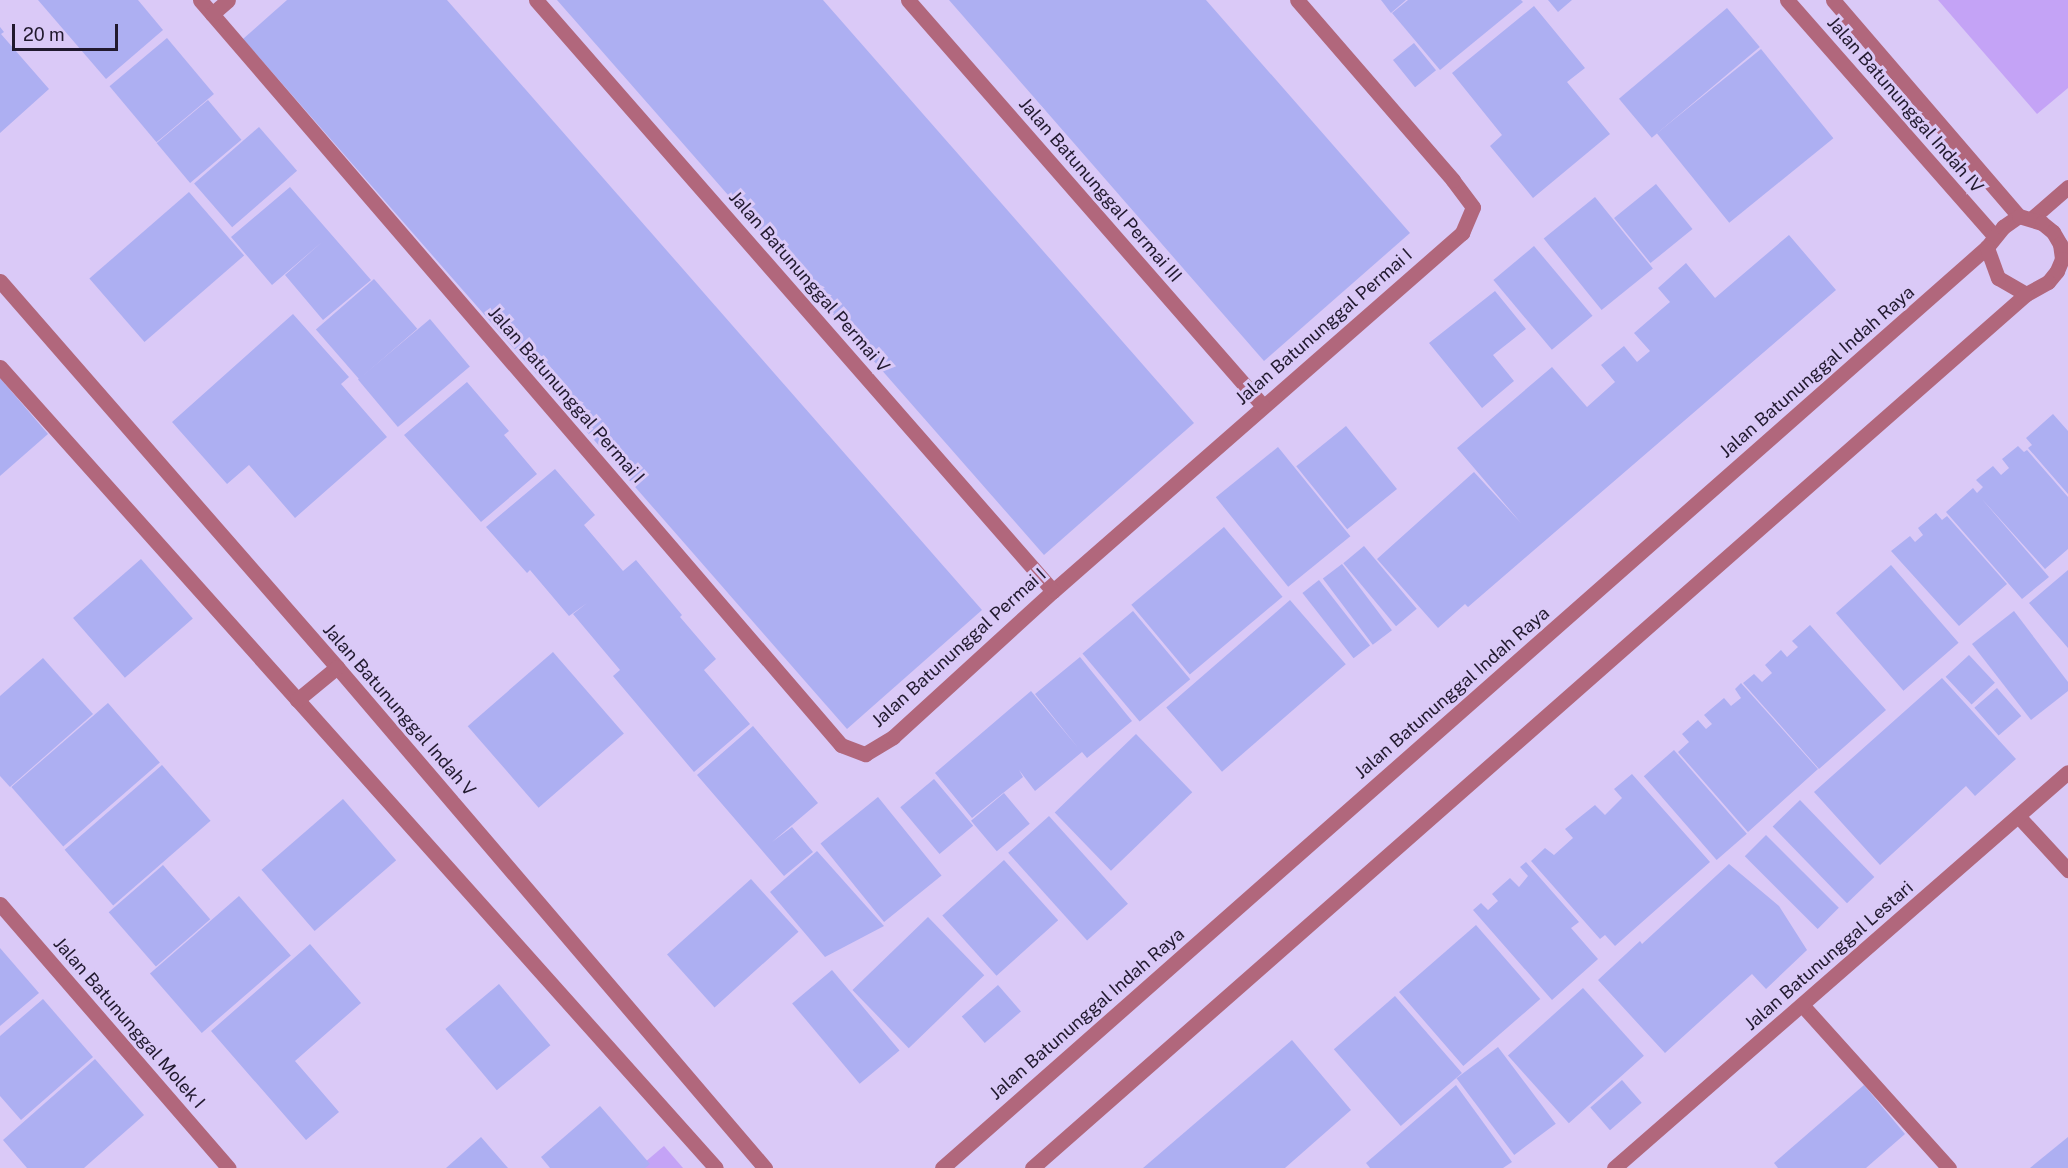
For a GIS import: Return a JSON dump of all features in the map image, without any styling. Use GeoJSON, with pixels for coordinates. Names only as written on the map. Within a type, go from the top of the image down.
{"type":"FeatureCollection","features":[{"type":"Feature","properties":{"kind":"street"},"geometry":{"type":"LineString","coordinates":[[200,0],[212,14],[228,0]]}},
{"type":"Feature","properties":{"kind":"street","name":"Jalan Batununggal Permai V"},"geometry":{"type":"LineString","coordinates":[[536,0],[1053,591]]}},
{"type":"Feature","properties":{"kind":"street","name":"Jalan Batununggal Permai III"},"geometry":{"type":"LineString","coordinates":[[908,0],[1263,406]]}},
{"type":"Feature","properties":{"kind":"street","name":"Jalan Batununggal Permai I"},"geometry":{"type":"LineString","coordinates":[[212,14],[841,745],[865,754],[893,737],[1053,591],[1461,233],[1473,207],[1453,180],[1297,0]]}},
{"type":"Feature","properties":{"kind":"street","name":"Jalan Batununggal Indah IV"},"geometry":{"type":"LineString","coordinates":[[1786,0],[1990,242]]}},
{"type":"Feature","properties":{"kind":"street","name":"Jalan Batununggal Indah IV"},"geometry":{"type":"LineString","coordinates":[[1833,0],[2025,218]]}},
{"type":"Feature","properties":{"kind":"street"},"geometry":{"type":"LineString","coordinates":[[2026,294],[1998,278],[1990,242],[2068,187]]}},
{"type":"Feature","properties":{"kind":"street"},"geometry":{"type":"LineString","coordinates":[[1032,1168],[2026,294],[2048,282],[2057,272],[2065,257],[2053,232],[2042,223],[2025,218]]}},
{"type":"Feature","properties":{"kind":"street","name":"Jalan Batununggal Indah Raya"},"geometry":{"type":"LineString","coordinates":[[942,1168],[1990,242]]}},
{"type":"Feature","properties":{"kind":"street","name":"Jalan Batununggal Indah V"},"geometry":{"type":"LineString","coordinates":[[0,281],[337,667],[765,1168]]}},
{"type":"Feature","properties":{"kind":"street"},"geometry":{"type":"LineString","coordinates":[[0,367],[716,1168]]}},
{"type":"Feature","properties":{"kind":"street"},"geometry":{"type":"LineString","coordinates":[[297,700],[337,667]]}},
{"type":"Feature","properties":{"kind":"street","name":"Jalan Batununggal Lestari"},"geometry":{"type":"LineString","coordinates":[[1614,1168],[1803,1006],[2068,772]]}},
{"type":"Feature","properties":{"kind":"street"},"geometry":{"type":"LineString","coordinates":[[2018,816],[2068,870]]}},
{"type":"Feature","properties":{"kind":"street","name":"Jalan Batununggal Molek I"},"geometry":{"type":"LineString","coordinates":[[0,904],[229,1168]]}},
{"type":"Feature","properties":{"kind":"street"},"geometry":{"type":"LineString","coordinates":[[1803,1006],[1949,1168]]}},
{"type":"Feature","properties":{"kind":"shaded area"},"geometry":{"type":"Polygon","coordinates":[[[1938,0],[2068,0],[2068,88],[2037,114],[1938,0]]]}},
{"type":"Feature","properties":{"kind":"shaded area"},"geometry":{"type":"Polygon","coordinates":[[[664,1146],[683,1168],[638,1168],[664,1146]]]}},
{"type":"Feature","properties":{"kind":"building"},"geometry":{"type":"Polygon","coordinates":[[[38,0],[138,0],[163,30],[106,79],[38,0]]]}},
{"type":"Feature","properties":{"kind":"building"},"geometry":{"type":"Polygon","coordinates":[[[287,0],[447,0],[982,610],[847,729],[243,39],[287,0]]]}},
{"type":"Feature","properties":{"kind":"building"},"geometry":{"type":"Polygon","coordinates":[[[557,0],[823,0],[1194,423],[1044,555],[557,0]]]}},
{"type":"Feature","properties":{"kind":"building"},"geometry":{"type":"Polygon","coordinates":[[[949,0],[1206,0],[1410,233],[1264,361],[949,0]]]}},
{"type":"Feature","properties":{"kind":"building"},"geometry":{"type":"Polygon","coordinates":[[[1381,0],[1406,0],[1391,13],[1381,0]]]}},
{"type":"Feature","properties":{"kind":"building"},"geometry":{"type":"Polygon","coordinates":[[[1408,0],[1521,0],[1523,2],[1440,70],[1392,13],[1408,0]]]}},
{"type":"Feature","properties":{"kind":"building"},"geometry":{"type":"Polygon","coordinates":[[[1548,0],[1572,0],[1558,12],[1548,0]]]}},
{"type":"Feature","properties":{"kind":"building"},"geometry":{"type":"Polygon","coordinates":[[[1534,6],[1585,68],[1567,82],[1610,134],[1533,198],[1490,146],[1502,135],[1452,73],[1534,6]]]}},
{"type":"Feature","properties":{"kind":"building"},"geometry":{"type":"Polygon","coordinates":[[[1727,8],[1760,47],[1652,138],[1619,99],[1727,8]]]}},
{"type":"Feature","properties":{"kind":"building"},"geometry":{"type":"Polygon","coordinates":[[[0,27],[4,32],[1,34],[49,89],[0,133],[0,27]]]}},
{"type":"Feature","properties":{"kind":"building"},"geometry":{"type":"Polygon","coordinates":[[[167,38],[214,94],[156,142],[110,86],[167,38]]]}},
{"type":"Feature","properties":{"kind":"building"},"geometry":{"type":"Polygon","coordinates":[[[1414,43],[1436,70],[1415,87],[1393,60],[1414,43]]]}},
{"type":"Feature","properties":{"kind":"building"},"geometry":{"type":"Polygon","coordinates":[[[1761,49],[1833,138],[1729,223],[1657,133],[1761,49]]]}},
{"type":"Feature","properties":{"kind":"building"},"geometry":{"type":"Polygon","coordinates":[[[208,100],[241,140],[190,183],[157,143],[208,100]]]}},
{"type":"Feature","properties":{"kind":"building"},"geometry":{"type":"Polygon","coordinates":[[[259,127],[297,171],[232,227],[194,183],[259,127]]]}},
{"type":"Feature","properties":{"kind":"building"},"geometry":{"type":"Polygon","coordinates":[[[1656,184],[1693,229],[1651,263],[1614,218],[1656,184]]]}},
{"type":"Feature","properties":{"kind":"building"},"geometry":{"type":"Polygon","coordinates":[[[290,187],[371,280],[323,320],[285,275],[322,242],[272,285],[231,237],[290,187]]]}},
{"type":"Feature","properties":{"kind":"building"},"geometry":{"type":"Polygon","coordinates":[[[189,192],[244,255],[144,342],[89,279],[189,192]]]}},
{"type":"Feature","properties":{"kind":"building"},"geometry":{"type":"Polygon","coordinates":[[[1595,197],[1653,268],[1602,310],[1544,239],[1595,197]]]}},
{"type":"Feature","properties":{"kind":"building"},"geometry":{"type":"Polygon","coordinates":[[[1789,235],[1836,290],[1468,607],[1465,604],[1438,628],[1377,559],[1474,472],[1521,523],[1457,448],[1552,367],[1587,407],[1615,382],[1601,365],[1624,346],[1637,362],[1650,351],[1634,333],[1670,302],[1658,288],[1686,263],[1715,298],[1789,235]]]}},
{"type":"Feature","properties":{"kind":"building"},"geometry":{"type":"Polygon","coordinates":[[[1534,246],[1592,316],[1552,350],[1493,280],[1534,246]]]}},
{"type":"Feature","properties":{"kind":"building"},"geometry":{"type":"Polygon","coordinates":[[[374,279],[417,329],[359,379],[316,330],[374,279]]]}},
{"type":"Feature","properties":{"kind":"building"},"geometry":{"type":"Polygon","coordinates":[[[1495,291],[1526,329],[1493,355],[1514,381],[1482,408],[1429,343],[1495,291]]]}},
{"type":"Feature","properties":{"kind":"building"},"geometry":{"type":"Polygon","coordinates":[[[293,314],[349,377],[341,384],[387,437],[295,518],[249,465],[227,484],[172,422],[293,314]]]}},
{"type":"Feature","properties":{"kind":"building"},"geometry":{"type":"Polygon","coordinates":[[[430,319],[470,366],[398,427],[358,379],[430,319]]]}},
{"type":"Feature","properties":{"kind":"building"},"geometry":{"type":"Polygon","coordinates":[[[0,378],[48,434],[0,476],[0,378]]]}},
{"type":"Feature","properties":{"kind":"building"},"geometry":{"type":"Polygon","coordinates":[[[467,382],[509,431],[504,435],[537,474],[481,522],[404,435],[467,382]]]}},
{"type":"Feature","properties":{"kind":"building"},"geometry":{"type":"Polygon","coordinates":[[[2053,414],[2068,431],[2068,494],[2028,448],[2032,445],[2026,438],[2053,414]]]}},
{"type":"Feature","properties":{"kind":"building"},"geometry":{"type":"Polygon","coordinates":[[[1346,426],[1397,489],[1347,529],[1296,466],[1346,426]]]}},
{"type":"Feature","properties":{"kind":"building"},"geometry":{"type":"Polygon","coordinates":[[[2018,446],[2024,452],[2027,450],[2068,497],[2068,549],[2045,569],[1981,498],[2049,577],[2022,599],[1946,512],[1973,488],[1977,493],[1983,487],[1976,480],[1993,466],[2001,475],[2009,468],[2002,459],[2018,446]]]}},
{"type":"Feature","properties":{"kind":"building"},"geometry":{"type":"Polygon","coordinates":[[[1278,447],[1350,536],[1288,587],[1216,497],[1278,447]]]}},
{"type":"Feature","properties":{"kind":"building"},"geometry":{"type":"Polygon","coordinates":[[[555,469],[595,515],[584,525],[623,571],[636,560],[716,659],[704,670],[750,724],[694,772],[613,676],[620,670],[573,614],[587,603],[569,616],[530,570],[527,573],[486,527],[555,469]]]}},
{"type":"Feature","properties":{"kind":"building"},"geometry":{"type":"Polygon","coordinates":[[[1936,513],[1942,520],[1947,516],[2007,584],[1959,626],[1891,551],[1910,536],[1915,542],[1923,535],[1918,528],[1936,513]]]}},
{"type":"Feature","properties":{"kind":"building"},"geometry":{"type":"Polygon","coordinates":[[[1224,527],[1282,597],[1190,674],[1131,605],[1224,527]]]}},
{"type":"Feature","properties":{"kind":"building"},"geometry":{"type":"Polygon","coordinates":[[[1364,546],[1417,609],[1396,626],[1343,563],[1364,546]]]}},
{"type":"Feature","properties":{"kind":"building"},"geometry":{"type":"Polygon","coordinates":[[[141,559],[193,619],[125,678],[73,618],[141,559]]]}},
{"type":"Feature","properties":{"kind":"building"},"geometry":{"type":"Polygon","coordinates":[[[1342,564],[1392,630],[1373,645],[1323,578],[1342,564]]]}},
{"type":"Feature","properties":{"kind":"building"},"geometry":{"type":"Polygon","coordinates":[[[1891,565],[1959,643],[1903,691],[1836,613],[1891,565]]]}},
{"type":"Feature","properties":{"kind":"building"},"geometry":{"type":"Polygon","coordinates":[[[2068,570],[2068,648],[2029,603],[2068,570]]]}},
{"type":"Feature","properties":{"kind":"building"},"geometry":{"type":"Polygon","coordinates":[[[1319,580],[1370,645],[1354,658],[1302,593],[1319,580]]]}},
{"type":"Feature","properties":{"kind":"building"},"geometry":{"type":"Polygon","coordinates":[[[1290,600],[1346,664],[1222,772],[1166,708],[1290,600]]]}},
{"type":"Feature","properties":{"kind":"building"},"geometry":{"type":"Polygon","coordinates":[[[1133,611],[1190,679],[1140,722],[1082,653],[1133,611]]]}},
{"type":"Feature","properties":{"kind":"building"},"geometry":{"type":"Polygon","coordinates":[[[2014,611],[2068,682],[2068,691],[2031,720],[1972,644],[2014,611]]]}},
{"type":"Feature","properties":{"kind":"building"},"geometry":{"type":"Polygon","coordinates":[[[1810,625],[1886,710],[1819,769],[1743,683],[1754,674],[1762,682],[1772,673],[1765,665],[1781,650],[1787,657],[1798,647],[1792,641],[1810,625]]]}},
{"type":"Feature","properties":{"kind":"building"},"geometry":{"type":"Polygon","coordinates":[[[553,652],[624,734],[539,808],[468,726],[553,652]]]}},
{"type":"Feature","properties":{"kind":"building"},"geometry":{"type":"Polygon","coordinates":[[[1969,655],[1995,683],[1972,705],[1946,677],[1969,655]]]}},
{"type":"Feature","properties":{"kind":"building"},"geometry":{"type":"Polygon","coordinates":[[[1080,657],[1132,721],[1087,758],[1082,752],[1035,791],[1019,770],[1023,777],[972,818],[935,773],[1031,691],[1079,749],[1035,694],[1080,657]]]}},
{"type":"Feature","properties":{"kind":"building"},"geometry":{"type":"Polygon","coordinates":[[[43,658],[93,714],[10,787],[0,776],[0,696],[43,658]]]}},
{"type":"Feature","properties":{"kind":"building"},"geometry":{"type":"Polygon","coordinates":[[[1942,678],[2016,759],[1975,796],[1966,786],[1880,865],[1814,792],[1942,678]]]}},
{"type":"Feature","properties":{"kind":"building"},"geometry":{"type":"Polygon","coordinates":[[[1741,683],[1818,769],[1748,832],[1678,752],[1689,742],[1682,734],[1698,720],[1706,729],[1712,724],[1704,715],[1724,698],[1731,706],[1741,698],[1735,689],[1741,683]]]}},
{"type":"Feature","properties":{"kind":"building"},"geometry":{"type":"Polygon","coordinates":[[[1997,688],[2021,716],[1999,736],[1974,708],[1997,688]]]}},
{"type":"Feature","properties":{"kind":"building"},"geometry":{"type":"Polygon","coordinates":[[[108,703],[160,763],[63,847],[11,787],[108,703]]]}},
{"type":"Feature","properties":{"kind":"building"},"geometry":{"type":"Polygon","coordinates":[[[753,726],[818,803],[772,842],[792,827],[813,852],[784,876],[697,775],[753,726]]]}},
{"type":"Feature","properties":{"kind":"building"},"geometry":{"type":"Polygon","coordinates":[[[1136,734],[1192,792],[1111,871],[1055,812],[1136,734]]]}},
{"type":"Feature","properties":{"kind":"building"},"geometry":{"type":"Polygon","coordinates":[[[1674,750],[1747,834],[1717,860],[1644,776],[1674,750]]]}},
{"type":"Feature","properties":{"kind":"building"},"geometry":{"type":"Polygon","coordinates":[[[162,765],[211,821],[113,905],[65,850],[162,765]]]}},
{"type":"Feature","properties":{"kind":"building"},"geometry":{"type":"Polygon","coordinates":[[[1632,774],[1710,862],[1615,946],[1605,935],[1600,939],[1531,861],[1545,848],[1554,855],[1573,838],[1565,829],[1595,805],[1605,815],[1622,798],[1614,789],[1632,774]]]}},
{"type":"Feature","properties":{"kind":"building"},"geometry":{"type":"Polygon","coordinates":[[[934,779],[973,826],[940,854],[900,807],[934,779]]]}},
{"type":"Feature","properties":{"kind":"building"},"geometry":{"type":"Polygon","coordinates":[[[1004,793],[1030,824],[997,851],[971,821],[1004,793]]]}},
{"type":"Feature","properties":{"kind":"building"},"geometry":{"type":"Polygon","coordinates":[[[878,797],[942,875],[884,922],[820,844],[878,797]]]}},
{"type":"Feature","properties":{"kind":"building"},"geometry":{"type":"Polygon","coordinates":[[[343,799],[396,860],[315,931],[261,870],[343,799]]]}},
{"type":"Feature","properties":{"kind":"building"},"geometry":{"type":"Polygon","coordinates":[[[1800,800],[1874,877],[1847,903],[1773,826],[1800,800]]]}},
{"type":"Feature","properties":{"kind":"building"},"geometry":{"type":"Polygon","coordinates":[[[1049,816],[1128,904],[1087,940],[1008,853],[1049,816]]]}},
{"type":"Feature","properties":{"kind":"building"},"geometry":{"type":"Polygon","coordinates":[[[1766,835],[1839,908],[1818,929],[1745,856],[1766,835]]]}},
{"type":"Feature","properties":{"kind":"building"},"geometry":{"type":"Polygon","coordinates":[[[817,851],[884,926],[825,957],[770,892],[817,851]]]}},
{"type":"Feature","properties":{"kind":"building"},"geometry":{"type":"Polygon","coordinates":[[[1004,860],[1058,920],[997,976],[942,916],[1004,860]]]}},
{"type":"Feature","properties":{"kind":"building"},"geometry":{"type":"Polygon","coordinates":[[[1526,862],[1579,922],[1571,928],[1598,959],[1552,1000],[1473,910],[1481,903],[1488,910],[1498,901],[1492,894],[1510,878],[1519,887],[1528,876],[1520,867],[1526,862]]]}},
{"type":"Feature","properties":{"kind":"building"},"geometry":{"type":"Polygon","coordinates":[[[1729,864],[1779,906],[1807,950],[1766,989],[1752,974],[1665,1053],[1598,980],[1640,941],[1642,944],[1729,864]]]}},
{"type":"Feature","properties":{"kind":"building"},"geometry":{"type":"Polygon","coordinates":[[[163,865],[210,919],[156,967],[109,912],[163,865]]]}},
{"type":"Feature","properties":{"kind":"building"},"geometry":{"type":"Polygon","coordinates":[[[751,879],[799,932],[715,1007],[667,955],[751,879]]]}},
{"type":"Feature","properties":{"kind":"building"},"geometry":{"type":"Polygon","coordinates":[[[239,896],[291,956],[202,1033],[150,973],[239,896]]]}},
{"type":"Feature","properties":{"kind":"building"},"geometry":{"type":"Polygon","coordinates":[[[928,917],[984,975],[909,1048],[852,990],[928,917]]]}},
{"type":"Feature","properties":{"kind":"building"},"geometry":{"type":"Polygon","coordinates":[[[1476,925],[1540,999],[1463,1066],[1399,992],[1476,925]]]}},
{"type":"Feature","properties":{"kind":"building"},"geometry":{"type":"Polygon","coordinates":[[[310,944],[361,1003],[295,1061],[339,1112],[306,1140],[211,1031],[310,944]]]}},
{"type":"Feature","properties":{"kind":"building"},"geometry":{"type":"Polygon","coordinates":[[[0,948],[39,993],[0,1026],[0,948]]]}},
{"type":"Feature","properties":{"kind":"building"},"geometry":{"type":"Polygon","coordinates":[[[832,970],[899,1050],[860,1084],[792,1003],[832,970]]]}},
{"type":"Feature","properties":{"kind":"building"},"geometry":{"type":"Polygon","coordinates":[[[499,984],[550,1045],[497,1090],[445,1029],[499,984]]]}},
{"type":"Feature","properties":{"kind":"building"},"geometry":{"type":"Polygon","coordinates":[[[998,985],[1021,1011],[985,1043],[962,1016],[998,985]]]}},
{"type":"Feature","properties":{"kind":"building"},"geometry":{"type":"Polygon","coordinates":[[[1583,988],[1644,1056],[1569,1123],[1508,1056],[1583,988]]]}},
{"type":"Feature","properties":{"kind":"building"},"geometry":{"type":"Polygon","coordinates":[[[1395,996],[1462,1073],[1401,1126],[1334,1049],[1395,996]]]}},
{"type":"Feature","properties":{"kind":"building"},"geometry":{"type":"Polygon","coordinates":[[[43,999],[93,1057],[21,1120],[0,1096],[0,1036],[43,999]]]}},
{"type":"Feature","properties":{"kind":"building"},"geometry":{"type":"Polygon","coordinates":[[[1292,1040],[1351,1110],[1285,1168],[1143,1168],[1292,1040]]]}},
{"type":"Feature","properties":{"kind":"building"},"geometry":{"type":"Polygon","coordinates":[[[1498,1047],[1556,1124],[1514,1155],[1456,1078],[1498,1047]]]}},
{"type":"Feature","properties":{"kind":"building"},"geometry":{"type":"Polygon","coordinates":[[[95,1059],[144,1115],[84,1168],[27,1168],[3,1140],[95,1059]]]}},
{"type":"Feature","properties":{"kind":"building"},"geometry":{"type":"Polygon","coordinates":[[[1622,1080],[1642,1103],[1610,1130],[1590,1108],[1622,1080]]]}},
{"type":"Feature","properties":{"kind":"building"},"geometry":{"type":"Polygon","coordinates":[[[1456,1085],[1512,1162],[1503,1168],[1370,1168],[1366,1163],[1456,1085]]]}},
{"type":"Feature","properties":{"kind":"building"},"geometry":{"type":"Polygon","coordinates":[[[1864,1085],[1905,1134],[1866,1168],[1778,1168],[1774,1163],[1864,1085]]]}},
{"type":"Feature","properties":{"kind":"building"},"geometry":{"type":"Polygon","coordinates":[[[600,1106],[650,1164],[645,1168],[550,1168],[541,1157],[600,1106]]]}},
{"type":"Feature","properties":{"kind":"building"},"geometry":{"type":"Polygon","coordinates":[[[481,1137],[508,1168],[446,1168],[481,1137]]]}},
{"type":"Feature","properties":{"kind":"building"},"geometry":{"type":"Polygon","coordinates":[[[2068,1137],[2068,1168],[2030,1168],[2068,1137]]]}}]}
